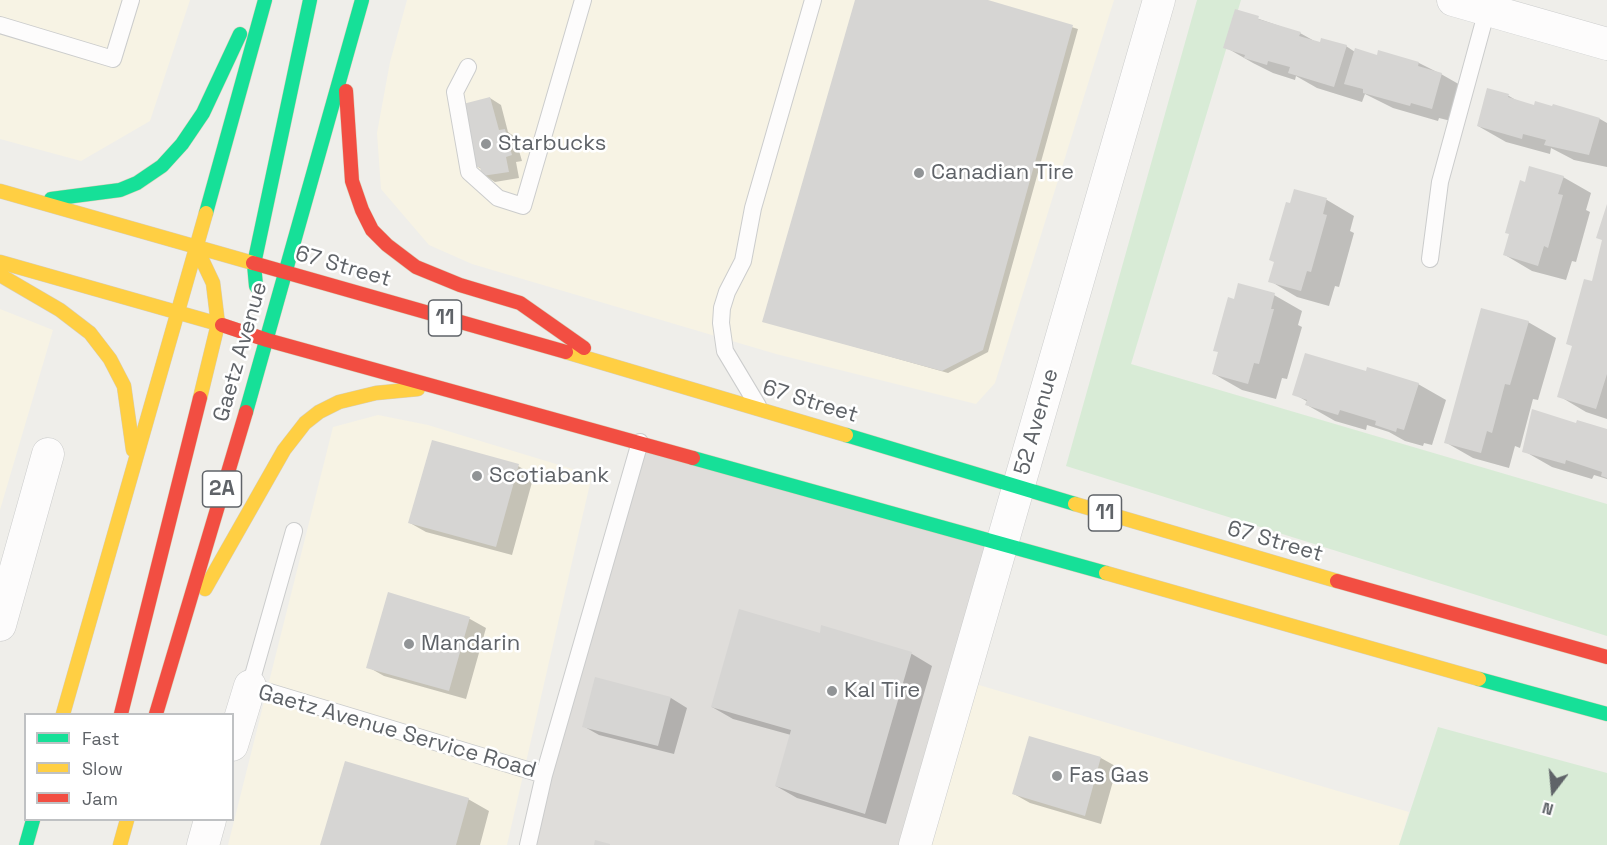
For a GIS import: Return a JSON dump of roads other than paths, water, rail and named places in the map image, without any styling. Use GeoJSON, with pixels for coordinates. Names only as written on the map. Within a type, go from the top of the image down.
{"type":"FeatureCollection","features":[{"type":"Feature","properties":{"kind":"main road"},"geometry":{"type":"LineString","coordinates":[[37,201],[120,190],[137,183],[162,166],[182,144],[203,113],[256,0]]}},
{"type":"Feature","properties":{"kind":"main road"},"geometry":{"type":"LineString","coordinates":[[63,713],[265,0]]}},
{"type":"Feature","properties":{"kind":"main road"},"geometry":{"type":"LineString","coordinates":[[267,340],[254,264],[310,0]]}},
{"type":"Feature","properties":{"kind":"main road","name":"Gaetz Avenue"},"geometry":{"type":"LineString","coordinates":[[156,713],[267,340],[362,0]]}},
{"type":"Feature","properties":{"kind":"main road"},"geometry":{"type":"LineString","coordinates":[[345,66],[352,181],[372,230],[387,245],[416,267],[460,285],[520,303],[605,363]]}},
{"type":"Feature","properties":{"kind":"main road","name":"67 Street"},"geometry":{"type":"LineString","coordinates":[[0,191],[605,363],[1278,565],[1607,657]]}},
{"type":"Feature","properties":{"kind":"main road"},"geometry":{"type":"LineString","coordinates":[[121,713],[218,324],[213,283],[196,247]]}},
{"type":"Feature","properties":{"kind":"main road"},"geometry":{"type":"LineString","coordinates":[[0,262],[267,340],[1002,543],[1402,658],[1607,714]]}},
{"type":"Feature","properties":{"kind":"main road"},"geometry":{"type":"LineString","coordinates":[[0,275],[60,310],[90,333],[110,359],[124,386],[134,462]]}},
{"type":"Feature","properties":{"kind":"main road"},"geometry":{"type":"LineString","coordinates":[[178,637],[280,457],[305,423],[339,402],[357,397],[397,390],[439,387]]}},
{"type":"Feature","properties":{"kind":"main road"},"geometry":{"type":"LineString","coordinates":[[26,845],[32,821]]}},
{"type":"Feature","properties":{"kind":"main road"},"geometry":{"type":"LineString","coordinates":[[119,821],[121,842]]}},
{"type":"Feature","properties":{"kind":"main road"},"geometry":{"type":"LineString","coordinates":[[121,842],[126,821]]}},
{"type":"Feature","properties":{"kind":"street","name":"52 Avenue"},"geometry":{"type":"LineString","coordinates":[[915,845],[1160,0]]}},
{"type":"Feature","properties":{"kind":"street"},"geometry":{"type":"LineString","coordinates":[[1453,0],[1607,44]]}},
{"type":"Feature","properties":{"kind":"street"},"geometry":{"type":"LineString","coordinates":[[0,625],[48,454]]}},
{"type":"Feature","properties":{"kind":"street","name":"Gaetz Avenue Service Road"},"geometry":{"type":"LineString","coordinates":[[234,738],[250,686]]}},
{"type":"Feature","properties":{"kind":"street"},"geometry":{"type":"LineString","coordinates":[[203,845],[209,821]]}},
{"type":"Feature","properties":{"kind":"lane"},"geometry":{"type":"LineString","coordinates":[[0,25],[113,59],[131,0]]}},
{"type":"Feature","properties":{"kind":"lane"},"geometry":{"type":"LineString","coordinates":[[468,67],[455,92],[470,172],[498,198],[523,207],[583,0]]}},
{"type":"Feature","properties":{"kind":"lane"},"geometry":{"type":"LineString","coordinates":[[760,409],[725,351],[721,323],[722,308],[742,261],[753,208],[813,0]]}},
{"type":"Feature","properties":{"kind":"lane"},"geometry":{"type":"LineString","coordinates":[[1430,259],[1440,182],[1487,10]]}},
{"type":"Feature","properties":{"kind":"lane","name":"Gaetz Avenue Service Road"},"geometry":{"type":"LineString","coordinates":[[250,686],[544,775],[640,442]]}},
{"type":"Feature","properties":{"kind":"lane"},"geometry":{"type":"LineString","coordinates":[[250,686],[294,531]]}},
{"type":"Feature","properties":{"kind":"lane"},"geometry":{"type":"LineString","coordinates":[[528,845],[544,775]]}},
{"type":"Feature","properties":{"kind":"place","name":"Starbucks"},"geometry":{"type":"Point","coordinates":[486,144]}},
{"type":"Feature","properties":{"kind":"place","name":"Canadian Tire"},"geometry":{"type":"Point","coordinates":[919,173]}},
{"type":"Feature","properties":{"kind":"place","name":"Scotiabank"},"geometry":{"type":"Point","coordinates":[477,476]}},
{"type":"Feature","properties":{"kind":"place","name":"Mandarin"},"geometry":{"type":"Point","coordinates":[409,644]}},
{"type":"Feature","properties":{"kind":"place","name":"Kal Tire"},"geometry":{"type":"Point","coordinates":[832,691]}},
{"type":"Feature","properties":{"kind":"place","name":"Fas Gas"},"geometry":{"type":"Point","coordinates":[1057,776]}}]}
